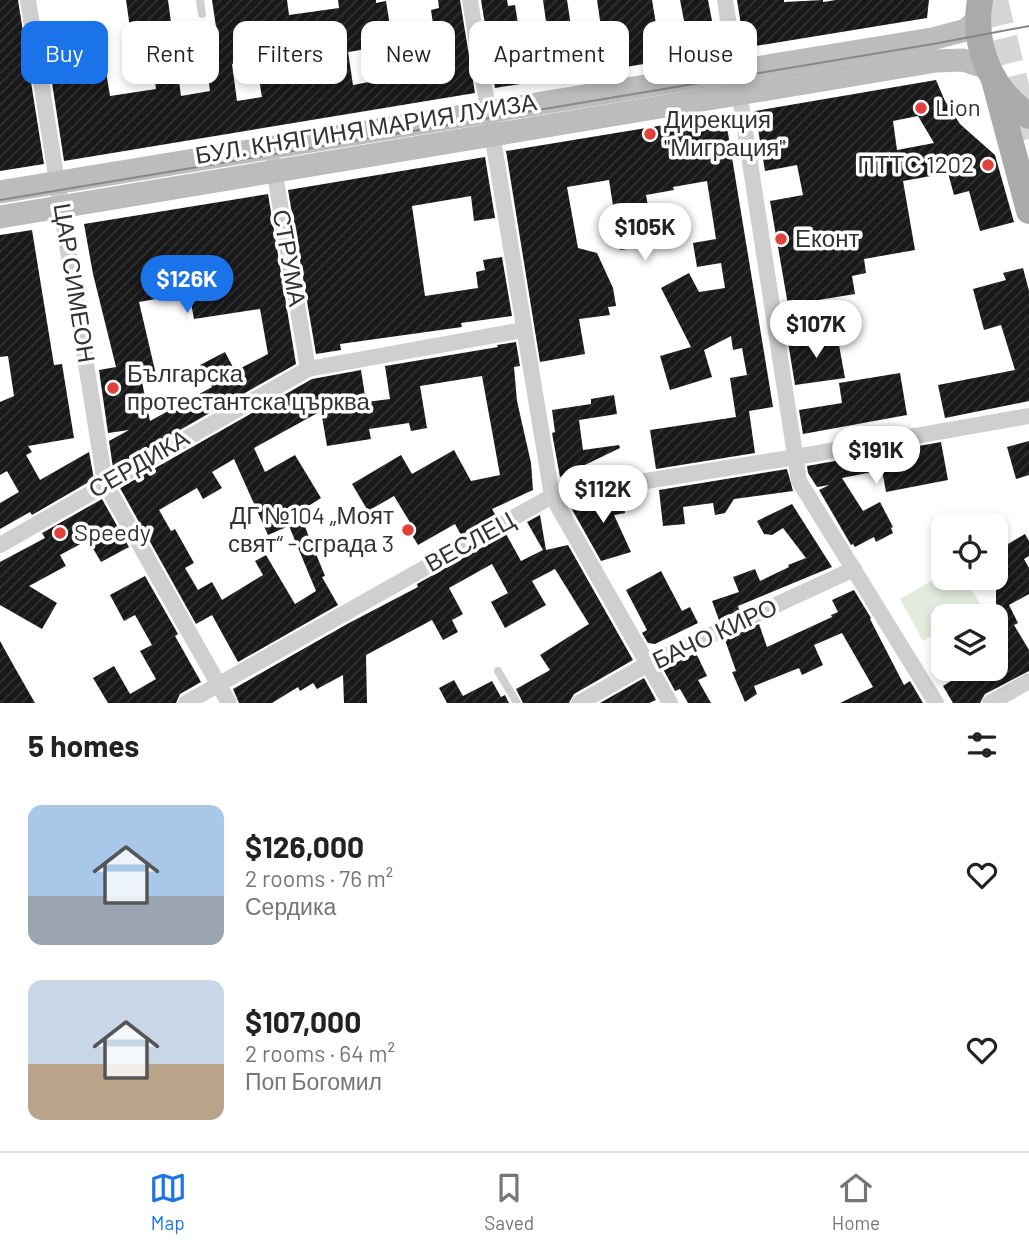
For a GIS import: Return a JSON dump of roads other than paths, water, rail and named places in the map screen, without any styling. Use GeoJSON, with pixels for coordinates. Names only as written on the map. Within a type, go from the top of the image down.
{"type":"FeatureCollection","features":[{"type":"Feature","properties":{"kind":"main road","name":"БУЛ. КНЯГИНЯ МАРИЯ ЛУИЗА"},"geometry":{"type":"LineString","coordinates":[[757,67],[955,35],[967,30],[979,9]]}},
{"type":"Feature","properties":{"kind":"main road"},"geometry":{"type":"LineString","coordinates":[[979,9],[980,43],[1005,91],[1029,211]]}},
{"type":"Feature","properties":{"kind":"main road","name":"БУЛ. КНЯГИНЯ МАРИЯ ЛУИЗА"},"geometry":{"type":"LineString","coordinates":[[0,217],[955,59],[1005,91]]}},
{"type":"Feature","properties":{"kind":"main road","name":"БУЛ. КНЯГИНЯ МАРИЯ ЛУИЗА"},"geometry":{"type":"LineString","coordinates":[[0,192],[652,84]]}},
{"type":"Feature","properties":{"kind":"street","name":"ЦАР СИМЕОН"},"geometry":{"type":"LineString","coordinates":[[28,0],[105,483],[229,703]]}},
{"type":"Feature","properties":{"kind":"street"},"geometry":{"type":"LineString","coordinates":[[470,0],[552,496],[670,703]]}},
{"type":"Feature","properties":{"kind":"street"},"geometry":{"type":"LineString","coordinates":[[725,0],[729,21]]}},
{"type":"Feature","properties":{"kind":"street"},"geometry":{"type":"LineString","coordinates":[[739,84],[799,481],[936,703]]}},
{"type":"Feature","properties":{"kind":"street","name":"СТРУМА"},"geometry":{"type":"LineString","coordinates":[[271,147],[308,369]]}},
{"type":"Feature","properties":{"kind":"street","name":"СЕРДИКА"},"geometry":{"type":"LineString","coordinates":[[0,544],[308,369],[523,330]]}},
{"type":"Feature","properties":{"kind":"street","name":"ВЕСЛЕЦ"},"geometry":{"type":"LineString","coordinates":[[186,703],[552,496],[1029,416]]}},
{"type":"Feature","properties":{"kind":"street","name":"БАЧО КИРО"},"geometry":{"type":"LineString","coordinates":[[579,703],[648,664],[854,569]]}},
{"type":"Feature","properties":{"kind":"street"},"geometry":{"type":"LineString","coordinates":[[990,703],[1029,681]]}},
{"type":"Feature","properties":{"kind":"lane"},"geometry":{"type":"LineString","coordinates":[[200,0],[202,13]]}},
{"type":"Feature","properties":{"kind":"lane"},"geometry":{"type":"LineString","coordinates":[[498,671],[517,703]]}},
{"type":"Feature","properties":{"kind":"tunnel"},"geometry":{"type":"LineString","coordinates":[[995,0],[1029,140]]}},
{"type":"Feature","properties":{"kind":"tram line"},"geometry":{"type":"LineString","coordinates":[[0,200],[1029,26]]}},
{"type":"Feature","properties":{"kind":"place","name":"Lion"},"geometry":{"type":"Point","coordinates":[921,108]}},
{"type":"Feature","properties":{"kind":"place","name":"Дирекция \"Миграция\""},"geometry":{"type":"Point","coordinates":[650,134]}},
{"type":"Feature","properties":{"kind":"place","name":"ПТТС 1202"},"geometry":{"type":"Point","coordinates":[988,165]}},
{"type":"Feature","properties":{"kind":"place","name":"Еконт"},"geometry":{"type":"Point","coordinates":[781,239]}},
{"type":"Feature","properties":{"kind":"place","name":"Българска протестантска църква"},"geometry":{"type":"Point","coordinates":[113,388]}},
{"type":"Feature","properties":{"kind":"place","name":"ДГ №104 „Моят свят“ - сграда 3"},"geometry":{"type":"Point","coordinates":[408,530]}},
{"type":"Feature","properties":{"kind":"place","name":"Speedy"},"geometry":{"type":"Point","coordinates":[60,533]}}]}
